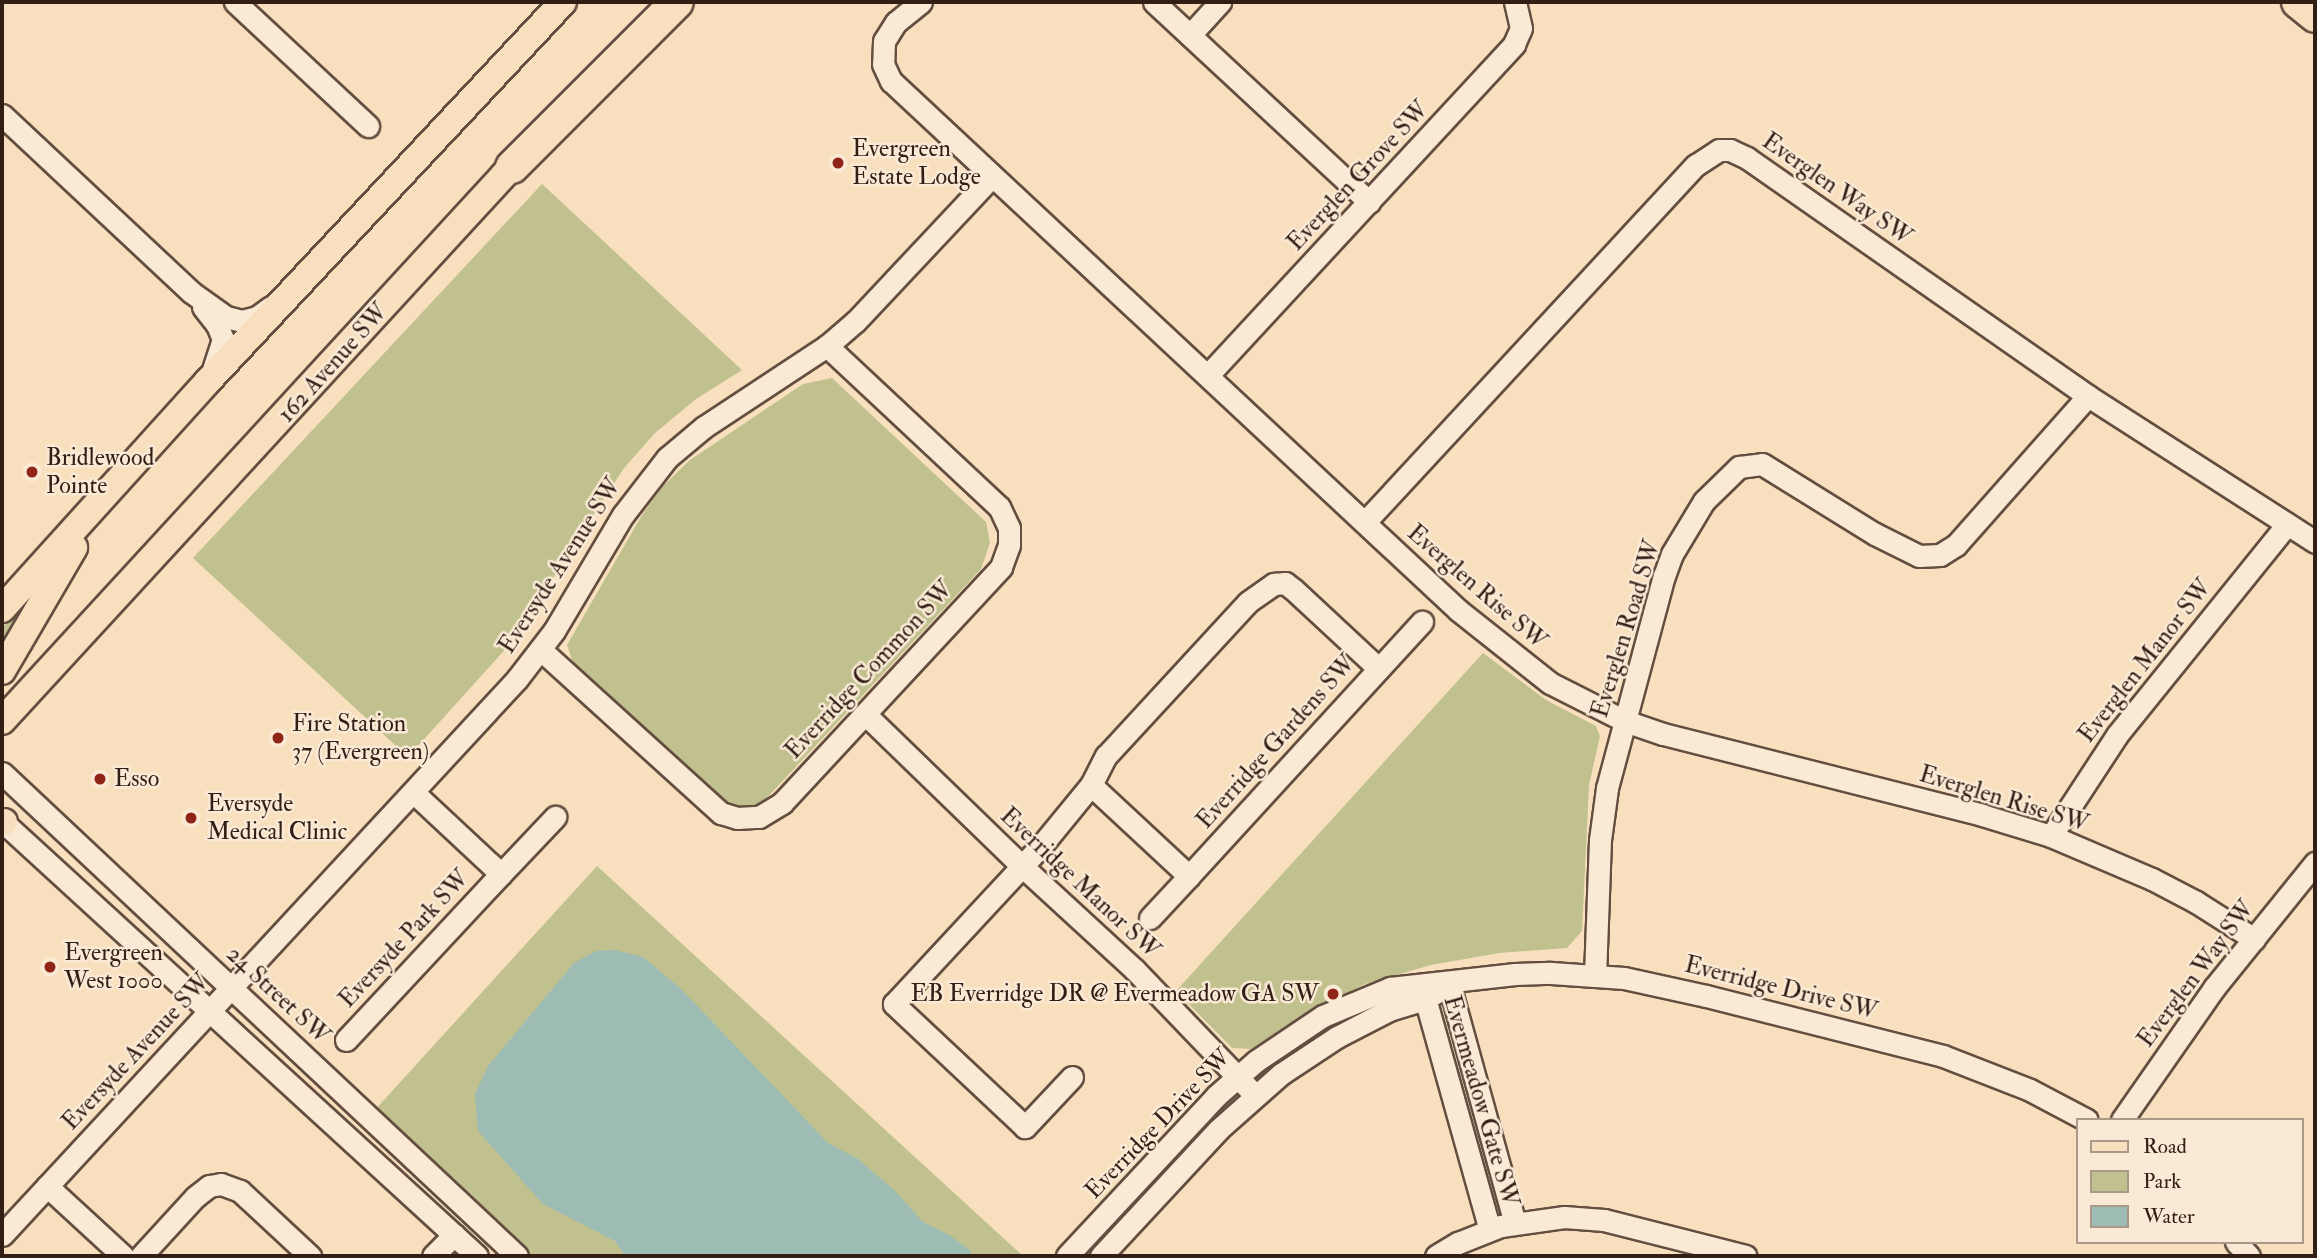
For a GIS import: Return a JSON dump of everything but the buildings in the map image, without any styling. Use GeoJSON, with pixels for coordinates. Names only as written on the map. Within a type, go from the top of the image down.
{"type":"FeatureCollection","features":[{"type":"Feature","properties":{"kind":"highway"},"geometry":{"type":"LineString","coordinates":[[512,167],[677,2]]}},
{"type":"Feature","properties":{"kind":"highway"},"geometry":{"type":"LineString","coordinates":[[2298,2],[2315,16]]}},
{"type":"Feature","properties":{"kind":"main road"},"geometry":{"type":"LineString","coordinates":[[3,608],[202,388],[563,2]]}},
{"type":"Feature","properties":{"kind":"main road","name":"162 Avenue SW"},"geometry":{"type":"LineString","coordinates":[[2,721],[661,2]]}},
{"type":"Feature","properties":{"kind":"main road"},"geometry":{"type":"LineString","coordinates":[[2,671],[109,493]]}},
{"type":"Feature","properties":{"kind":"street"},"geometry":{"type":"LineString","coordinates":[[236,2],[368,126]]}},
{"type":"Feature","properties":{"kind":"street","name":"Everglen Rise SW"},"geometry":{"type":"LineString","coordinates":[[921,2],[888,32],[882,52],[887,75],[1458,610],[1520,662],[1579,701],[1625,721],[1728,752],[1982,815],[2051,836],[2163,885],[2254,939]]}},
{"type":"Feature","properties":{"kind":"street"},"geometry":{"type":"LineString","coordinates":[[1154,2],[1369,202]]}},
{"type":"Feature","properties":{"kind":"street"},"geometry":{"type":"LineString","coordinates":[[1190,35],[1220,2]]}},
{"type":"Feature","properties":{"kind":"street","name":"Everglen Grove SW"},"geometry":{"type":"LineString","coordinates":[[1208,375],[1514,44],[1521,28],[1515,2]]}},
{"type":"Feature","properties":{"kind":"street"},"geometry":{"type":"LineString","coordinates":[[2,115],[191,292],[226,317],[242,321],[257,317],[288,296]]}},
{"type":"Feature","properties":{"kind":"street","name":"Everglen Way SW"},"geometry":{"type":"LineString","coordinates":[[1365,522],[1696,165],[1719,150],[1730,150],[1747,158],[2088,396],[2315,542]]}},
{"type":"Feature","properties":{"kind":"street","name":"Eversyde Avenue SW"},"geometry":{"type":"LineString","coordinates":[[2,1235],[541,650],[623,515],[660,466],[704,427],[827,346],[856,321],[992,176]]}},
{"type":"Feature","properties":{"kind":"street"},"geometry":{"type":"LineString","coordinates":[[191,292],[217,326],[223,340],[215,366],[202,388]]}},
{"type":"Feature","properties":{"kind":"street","name":"Everridge Common SW"},"geometry":{"type":"LineString","coordinates":[[541,650],[712,807],[737,818],[759,817],[772,811],[865,714],[1001,567],[1008,553],[1009,528],[999,507],[827,346]]}},
{"type":"Feature","properties":{"kind":"street","name":"Everglen Road SW"},"geometry":{"type":"LineString","coordinates":[[1595,976],[1602,828],[1607,788],[1672,554],[1704,501],[1739,467],[1753,463],[1771,467],[1875,534],[1919,556],[1931,556],[1956,545],[2088,396]]}},
{"type":"Feature","properties":{"kind":"street","name":"Everglen Manor SW"},"geometry":{"type":"LineString","coordinates":[[2051,836],[2117,735],[2287,524]]}},
{"type":"Feature","properties":{"kind":"street","name":"Everridge Gardens SW"},"geometry":{"type":"LineString","coordinates":[[1072,1077],[1025,1127],[894,1004],[1023,867],[1091,785],[1106,756],[1248,602],[1273,583],[1285,583],[1379,668],[1150,918]]}},
{"type":"Feature","properties":{"kind":"street"},"geometry":{"type":"LineString","coordinates":[[1379,668],[1422,622]]}},
{"type":"Feature","properties":{"kind":"street","name":"Everridge Manor SW"},"geometry":{"type":"LineString","coordinates":[[865,714],[1023,867],[1135,970],[1255,1094]]}},
{"type":"Feature","properties":{"kind":"street","name":"24 Street SW"},"geometry":{"type":"LineString","coordinates":[[2,773],[517,1256]]}},
{"type":"Feature","properties":{"kind":"street"},"geometry":{"type":"LineString","coordinates":[[1091,785],[1189,876]]}},
{"type":"Feature","properties":{"kind":"street","name":"Eversyde Park SW"},"geometry":{"type":"LineString","coordinates":[[413,792],[501,874]]}},
{"type":"Feature","properties":{"kind":"street","name":"Eversyde Park SW"},"geometry":{"type":"LineString","coordinates":[[346,1040],[555,817]]}},
{"type":"Feature","properties":{"kind":"street"},"geometry":{"type":"LineString","coordinates":[[2,821],[477,1256]]}},
{"type":"Feature","properties":{"kind":"street","name":"Everglen Way SW"},"geometry":{"type":"LineString","coordinates":[[2124,1118],[2182,1032],[2315,863]]}},
{"type":"Feature","properties":{"kind":"street","name":"Everridge Drive SW"},"geometry":{"type":"LineString","coordinates":[[1101,1256],[1255,1094],[1337,1037],[1424,993],[1449,984],[1514,974],[1595,976],[1693,993],[1942,1056],[2030,1090],[2083,1118]]}},
{"type":"Feature","properties":{"kind":"street","name":"Evermeadow Gate SW"},"geometry":{"type":"LineString","coordinates":[[1449,984],[1515,1223]]}},
{"type":"Feature","properties":{"kind":"street","name":"Everridge Drive SW"},"geometry":{"type":"LineString","coordinates":[[1067,1256],[1238,1076],[1272,1049],[1340,1007],[1382,990],[1424,993]]}},
{"type":"Feature","properties":{"kind":"street","name":"Evermeadow Gate SW"},"geometry":{"type":"LineString","coordinates":[[1424,993],[1490,1230]]}},
{"type":"Feature","properties":{"kind":"street"},"geometry":{"type":"LineString","coordinates":[[141,1256],[195,1197],[209,1186],[221,1184],[240,1191],[303,1254]]}},
{"type":"Feature","properties":{"kind":"street"},"geometry":{"type":"LineString","coordinates":[[47,1186],[122,1256]]}},
{"type":"Feature","properties":{"kind":"street"},"geometry":{"type":"LineString","coordinates":[[1436,1256],[1490,1230],[1515,1223],[1564,1217],[1597,1219],[1746,1256]]}},
{"type":"Feature","properties":{"kind":"street"},"geometry":{"type":"LineString","coordinates":[[433,1256],[453,1235]]}},
{"type":"Feature","properties":{"kind":"green space"},"geometry":{"type":"Polygon","coordinates":[[[542,184],[742,370],[696,399],[655,433],[624,468],[511,643],[408,757],[193,558],[542,184]]]}},
{"type":"Feature","properties":{"kind":"green space"},"geometry":{"type":"Polygon","coordinates":[[[832,378],[986,522],[990,543],[981,569],[763,802],[735,812],[573,663],[567,645],[642,515],[663,486],[690,460],[803,384],[832,378]]]}},
{"type":"Feature","properties":{"kind":"green space"},"geometry":{"type":"Polygon","coordinates":[[[32,597],[2,655],[2,628],[32,597]]]}},
{"type":"Feature","properties":{"kind":"green space"},"geometry":{"type":"Polygon","coordinates":[[[1483,653],[1546,700],[1596,726],[1600,736],[1589,785],[1582,931],[1567,948],[1499,953],[1431,965],[1365,984],[1314,1009],[1251,1049],[1232,1048],[1176,991],[1483,653]]]}},
{"type":"Feature","properties":{"kind":"green space"},"geometry":{"type":"Polygon","coordinates":[[[597,866],[1023,1256],[529,1256],[374,1111],[597,866]]]}},
{"type":"Feature","properties":{"kind":"water"},"geometry":{"type":"Polygon","coordinates":[[[615,950],[643,957],[681,989],[828,1143],[858,1159],[895,1191],[923,1222],[949,1235],[970,1250],[971,1256],[625,1256],[615,1241],[543,1204],[478,1131],[475,1094],[488,1066],[574,963],[596,951],[615,950]]]}},
{"type":"Feature","properties":{"kind":"place","name":"Evergreen Estate Lodge"},"geometry":{"type":"Point","coordinates":[838,163]}},
{"type":"Feature","properties":{"kind":"place","name":"Bridlewood Pointe"},"geometry":{"type":"Point","coordinates":[32,472]}},
{"type":"Feature","properties":{"kind":"place","name":"Fire Station 37 (Evergreen)"},"geometry":{"type":"Point","coordinates":[278,738]}},
{"type":"Feature","properties":{"kind":"place","name":"Esso"},"geometry":{"type":"Point","coordinates":[100,779]}},
{"type":"Feature","properties":{"kind":"place","name":"Eversyde Medical Clinic"},"geometry":{"type":"Point","coordinates":[191,818]}},
{"type":"Feature","properties":{"kind":"place","name":"Evergreen West 1000"},"geometry":{"type":"Point","coordinates":[50,967]}},
{"type":"Feature","properties":{"kind":"place","name":"EB Everridge DR @ Evermeadow GA SW"},"geometry":{"type":"Point","coordinates":[1333,994]}}]}
